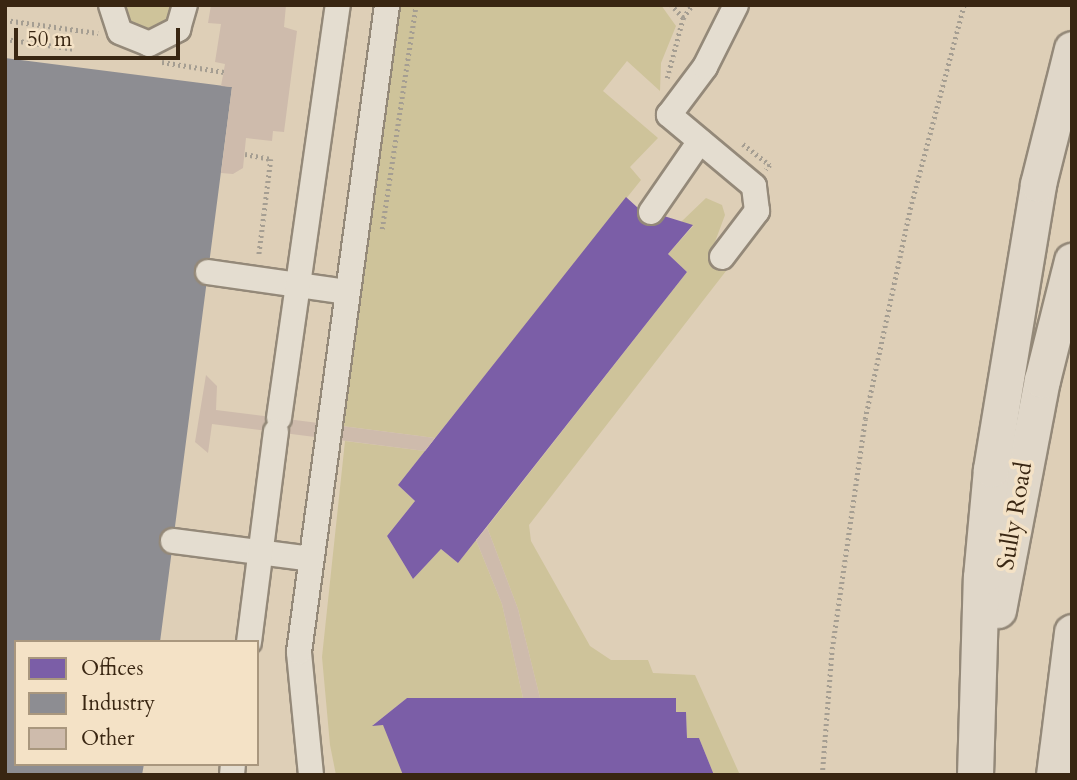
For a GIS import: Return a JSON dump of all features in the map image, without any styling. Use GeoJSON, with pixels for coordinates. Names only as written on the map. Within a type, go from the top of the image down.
{"type":"FeatureCollection","features":[{"type":"Feature","properties":{"kind":"highway"},"geometry":{"type":"LineString","coordinates":[[977,775],[981,577],[991,469],[1038,184],[1072,49]]}},
{"type":"Feature","properties":{"kind":"highway","name":"Sully Road"},"geometry":{"type":"LineString","coordinates":[[977,775],[998,611],[1018,496],[1072,261]]}},
{"type":"Feature","properties":{"kind":"highway"},"geometry":{"type":"LineString","coordinates":[[1055,758],[1072,632]]}},
{"type":"Feature","properties":{"kind":"highway"},"geometry":{"type":"LineString","coordinates":[[1055,758],[1072,664]]}},
{"type":"Feature","properties":{"kind":"lane"},"geometry":{"type":"LineString","coordinates":[[111,5],[120,32],[149,44],[178,29],[185,5]]}},
{"type":"Feature","properties":{"kind":"lane"},"geometry":{"type":"LineString","coordinates":[[249,640],[277,425],[338,5]]}},
{"type":"Feature","properties":{"kind":"lane"},"geometry":{"type":"LineString","coordinates":[[311,775],[298,671],[346,292],[387,5]]}},
{"type":"Feature","properties":{"kind":"lane"},"geometry":{"type":"LineString","coordinates":[[722,257],[757,211],[754,186],[668,115],[705,67],[736,5]]}},
{"type":"Feature","properties":{"kind":"lane"},"geometry":{"type":"LineString","coordinates":[[651,212],[700,141]]}},
{"type":"Feature","properties":{"kind":"lane"},"geometry":{"type":"LineString","coordinates":[[208,272],[346,292]]}},
{"type":"Feature","properties":{"kind":"lane"},"geometry":{"type":"LineString","coordinates":[[173,541],[311,559]]}},
{"type":"Feature","properties":{"kind":"path"},"geometry":{"type":"LineString","coordinates":[[683,18],[692,5]]}},
{"type":"Feature","properties":{"kind":"path"},"geometry":{"type":"LineString","coordinates":[[822,775],[832,649],[868,406],[910,209],[964,5]]}},
{"type":"Feature","properties":{"kind":"path"},"geometry":{"type":"LineString","coordinates":[[5,39],[75,49]]}},
{"type":"Feature","properties":{"kind":"path"},"geometry":{"type":"LineString","coordinates":[[245,154],[271,159],[259,256]]}},
{"type":"Feature","properties":{"kind":"shaded area"},"geometry":{"type":"Polygon","coordinates":[[[121,5],[174,5],[169,23],[149,33],[128,25],[121,5]]]}},
{"type":"Feature","properties":{"kind":"shaded area"},"geometry":{"type":"Polygon","coordinates":[[[400,5],[661,5],[676,26],[661,63],[660,91],[627,61],[603,91],[658,138],[630,167],[641,180],[435,438],[342,426],[400,5]]]}},
{"type":"Feature","properties":{"kind":"shaded area"},"geometry":{"type":"Polygon","coordinates":[[[706,198],[722,205],[725,215],[712,250],[733,262],[529,525],[531,541],[590,646],[611,660],[648,660],[653,673],[695,675],[740,775],[714,775],[699,738],[687,738],[686,712],[676,712],[676,698],[540,698],[518,609],[487,527],[687,272],[668,254],[693,226],[681,222],[706,198]]]}},
{"type":"Feature","properties":{"kind":"shaded area"},"geometry":{"type":"Polygon","coordinates":[[[345,441],[425,451],[398,485],[415,501],[387,536],[413,579],[441,549],[458,563],[476,540],[502,604],[523,698],[407,698],[373,725],[387,724],[404,775],[336,775],[330,745],[322,657],[345,441]]]}},
{"type":"Feature","properties":{"kind":"building: Offices"},"geometry":{"type":"Polygon","coordinates":[[[626,197],[638,208],[693,225],[668,254],[687,272],[458,563],[441,549],[413,579],[387,536],[415,501],[398,485],[626,197]]]}},
{"type":"Feature","properties":{"kind":"building: Offices"},"geometry":{"type":"Polygon","coordinates":[[[407,698],[676,698],[676,712],[686,712],[687,738],[699,738],[714,775],[403,775],[383,725],[372,726],[407,698]]]}},
{"type":"Feature","properties":{"kind":"building: Industry"},"geometry":{"type":"Polygon","coordinates":[[[5,58],[232,87],[160,640],[14,640],[14,766],[144,766],[142,775],[5,775],[5,58]]]}},
{"type":"Feature","properties":{"kind":"building: Other"},"geometry":{"type":"Polygon","coordinates":[[[211,5],[286,5],[284,27],[297,31],[284,132],[273,131],[272,141],[246,138],[243,168],[233,174],[221,173],[232,87],[221,86],[225,64],[215,62],[221,24],[208,23],[211,5]]]}},
{"type":"Feature","properties":{"kind":"building: Other"},"geometry":{"type":"Polygon","coordinates":[[[206,375],[217,386],[216,410],[435,438],[425,451],[212,424],[208,453],[195,442],[206,375]]]}},
{"type":"Feature","properties":{"kind":"building: Other"},"geometry":{"type":"Polygon","coordinates":[[[487,527],[518,609],[540,698],[523,698],[502,604],[476,540],[487,527]]]}}]}
